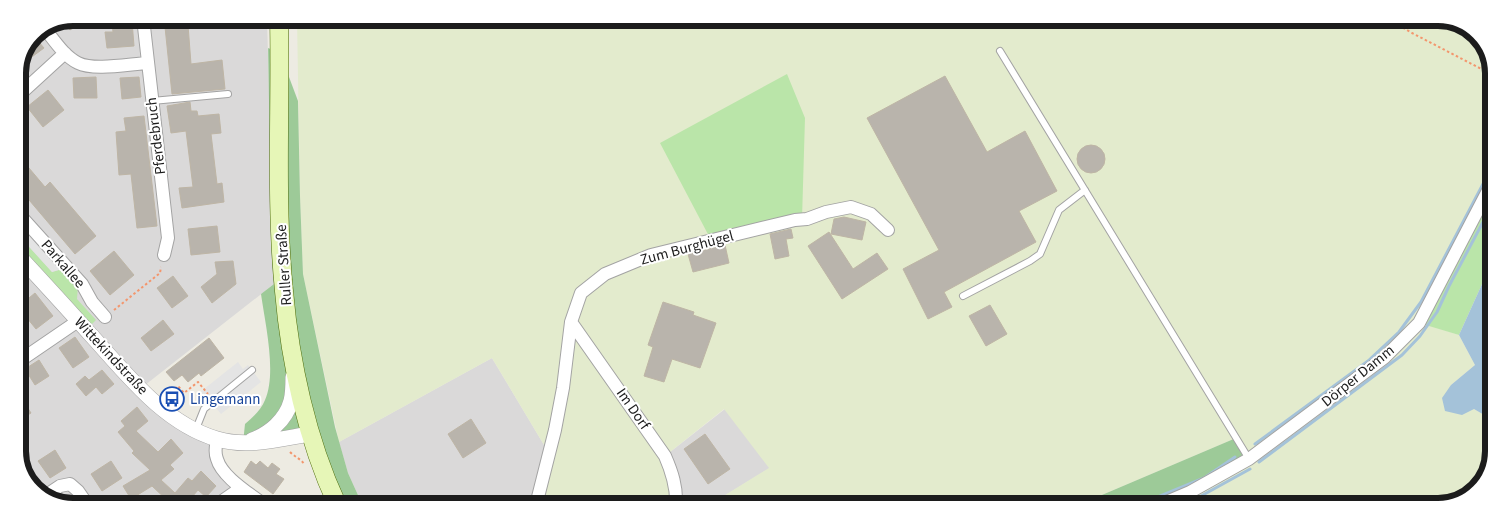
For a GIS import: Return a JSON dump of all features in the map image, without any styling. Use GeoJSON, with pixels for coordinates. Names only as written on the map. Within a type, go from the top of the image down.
{"type":"FeatureCollection","features":[{"type":"Feature","properties":{"kind":"main road","name":"Ruller Straße"},"geometry":{"type":"LineString","coordinates":[[279,26],[281,229],[284,292],[295,364],[310,434],[335,498]]}},
{"type":"Feature","properties":{"kind":"street","name":"Pferdebruch"},"geometry":{"type":"LineString","coordinates":[[144,26],[168,238],[164,255]]}},
{"type":"Feature","properties":{"kind":"street"},"geometry":{"type":"LineString","coordinates":[[49,33],[65,53],[78,63],[94,66],[148,63]]}},
{"type":"Feature","properties":{"kind":"street"},"geometry":{"type":"LineString","coordinates":[[26,89],[65,53]]}},
{"type":"Feature","properties":{"kind":"street","name":"Dörper Damm"},"geometry":{"type":"LineString","coordinates":[[1176,498],[1249,459],[1384,358],[1419,322],[1485,196]]}},
{"type":"Feature","properties":{"kind":"street","name":"Zum Burghügel"},"geometry":{"type":"LineString","coordinates":[[538,498],[562,397],[571,322],[581,293],[606,274],[651,255],[807,219],[826,212],[851,207],[871,214],[888,230]]}},
{"type":"Feature","properties":{"kind":"street","name":"Parkallee"},"geometry":{"type":"LineString","coordinates":[[26,222],[82,284],[92,302],[105,317]]}},
{"type":"Feature","properties":{"kind":"street","name":"Wittekindstraße"},"geometry":{"type":"LineString","coordinates":[[26,264],[140,389],[183,423],[217,439],[243,443],[271,442],[310,434]]}},
{"type":"Feature","properties":{"kind":"street"},"geometry":{"type":"LineString","coordinates":[[26,357],[78,321]]}},
{"type":"Feature","properties":{"kind":"street","name":"Im Dorf"},"geometry":{"type":"LineString","coordinates":[[571,322],[665,456],[672,472],[676,498]]}},
{"type":"Feature","properties":{"kind":"street"},"geometry":{"type":"LineString","coordinates":[[243,443],[270,431],[286,413],[291,401],[295,364]]}},
{"type":"Feature","properties":{"kind":"street"},"geometry":{"type":"LineString","coordinates":[[217,439],[215,450],[217,461],[241,488],[255,498]]}},
{"type":"Feature","properties":{"kind":"street"},"geometry":{"type":"LineString","coordinates":[[51,492],[60,486],[70,484],[83,498]]}},
{"type":"Feature","properties":{"kind":"street"},"geometry":{"type":"LineString","coordinates":[[227,498],[241,488]]}},
{"type":"Feature","properties":{"kind":"lane"},"geometry":{"type":"LineString","coordinates":[[1000,51],[1249,459]]}},
{"type":"Feature","properties":{"kind":"lane"},"geometry":{"type":"LineString","coordinates":[[152,101],[228,94]]}},
{"type":"Feature","properties":{"kind":"lane"},"geometry":{"type":"LineString","coordinates":[[963,296],[1040,254],[1059,210],[1085,190]]}},
{"type":"Feature","properties":{"kind":"lane"},"geometry":{"type":"LineString","coordinates":[[196,429],[204,408],[252,370]]}},
{"type":"Feature","properties":{"kind":"path"},"geometry":{"type":"LineString","coordinates":[[1400,26],[1485,71]]}},
{"type":"Feature","properties":{"kind":"path"},"geometry":{"type":"LineString","coordinates":[[105,317],[160,273],[164,255]]}},
{"type":"Feature","properties":{"kind":"path"},"geometry":{"type":"LineString","coordinates":[[156,403],[178,386],[184,393],[198,382],[213,400]]}},
{"type":"Feature","properties":{"kind":"path"},"geometry":{"type":"LineString","coordinates":[[285,438],[290,451],[294,456],[301,459],[308,469]]}},
{"type":"Feature","properties":{"kind":"shaded area"},"geometry":{"type":"Polygon","coordinates":[[[73,26],[267,26],[274,284],[140,389],[217,439],[217,461],[257,498],[64,497],[47,490],[40,484],[29,466],[26,454],[26,73],[27,64],[34,47],[47,34],[55,30],[73,26]]]}},
{"type":"Feature","properties":{"kind":"shaded area"},"geometry":{"type":"Polygon","coordinates":[[[29,232],[62,269],[52,272],[26,243],[26,235],[29,232]]]}},
{"type":"Feature","properties":{"kind":"shaded area"},"geometry":{"type":"Polygon","coordinates":[[[492,358],[550,455],[538,498],[359,498],[348,473],[339,442],[492,358]]]}},
{"type":"Feature","properties":{"kind":"shaded area"},"geometry":{"type":"Polygon","coordinates":[[[238,362],[243,369],[248,365],[261,382],[221,414],[207,397],[204,400],[199,393],[238,362]]]}},
{"type":"Feature","properties":{"kind":"shaded area"},"geometry":{"type":"Polygon","coordinates":[[[725,409],[770,468],[721,498],[674,498],[665,456],[725,409]]]}},
{"type":"Feature","properties":{"kind":"green space"},"geometry":{"type":"Polygon","coordinates":[[[297,26],[1438,26],[1453,29],[1471,40],[1484,64],[1485,196],[1419,322],[1459,335],[1475,365],[1451,385],[1474,409],[1485,415],[1484,460],[1480,471],[1471,484],[1458,493],[1438,498],[1166,498],[1236,438],[1095,498],[720,498],[769,468],[724,409],[665,456],[674,498],[538,498],[550,455],[492,358],[339,442],[303,274],[297,26]]]}},
{"type":"Feature","properties":{"kind":"green space"},"geometry":{"type":"Polygon","coordinates":[[[268,48],[280,53],[298,101],[303,274],[335,427],[348,473],[359,498],[335,498],[310,434],[243,443],[245,424],[263,404],[268,389],[270,376],[269,348],[261,294],[274,284],[268,48]]]}},
{"type":"Feature","properties":{"kind":"green space"},"geometry":{"type":"Polygon","coordinates":[[[787,74],[805,118],[802,219],[711,240],[660,143],[787,74]]]}},
{"type":"Feature","properties":{"kind":"green space"},"geometry":{"type":"Polygon","coordinates":[[[1485,196],[1485,277],[1459,335],[1419,323],[1485,196]]]}},
{"type":"Feature","properties":{"kind":"green space"},"geometry":{"type":"Polygon","coordinates":[[[26,243],[52,272],[62,269],[78,286],[77,299],[96,320],[91,325],[26,254],[26,243]]]}},
{"type":"Feature","properties":{"kind":"green space"},"geometry":{"type":"Polygon","coordinates":[[[1236,438],[1249,459],[1173,498],[1095,498],[1236,438]]]}},
{"type":"Feature","properties":{"kind":"water"},"geometry":{"type":"Polygon","coordinates":[[[1485,277],[1485,415],[1474,409],[1462,415],[1445,411],[1442,398],[1451,385],[1475,365],[1459,335],[1485,277]]]}},
{"type":"Feature","properties":{"kind":"building"},"geometry":{"type":"Polygon","coordinates":[[[76,26],[70,30],[67,27],[76,26]]]}},
{"type":"Feature","properties":{"kind":"building"},"geometry":{"type":"Polygon","coordinates":[[[112,26],[132,26],[134,46],[107,48],[105,32],[113,32],[112,26]]]}},
{"type":"Feature","properties":{"kind":"building"},"geometry":{"type":"Polygon","coordinates":[[[188,26],[191,64],[222,60],[225,89],[172,94],[165,27],[188,26]]]}},
{"type":"Feature","properties":{"kind":"building"},"geometry":{"type":"Polygon","coordinates":[[[39,42],[44,48],[29,59],[34,47],[39,42]]]}},
{"type":"Feature","properties":{"kind":"building"},"geometry":{"type":"Polygon","coordinates":[[[945,76],[987,152],[1025,131],[1057,191],[1019,211],[1036,242],[944,292],[952,307],[928,319],[903,269],[939,250],[867,118],[945,76]]]}},
{"type":"Feature","properties":{"kind":"building"},"geometry":{"type":"Polygon","coordinates":[[[96,77],[97,98],[74,98],[73,78],[96,77]]]}},
{"type":"Feature","properties":{"kind":"building"},"geometry":{"type":"Polygon","coordinates":[[[139,77],[141,97],[122,99],[120,78],[139,77]]]}},
{"type":"Feature","properties":{"kind":"building"},"geometry":{"type":"Polygon","coordinates":[[[48,90],[64,110],[43,127],[27,107],[48,90]]]}},
{"type":"Feature","properties":{"kind":"building"},"geometry":{"type":"Polygon","coordinates":[[[190,102],[191,111],[197,111],[198,116],[219,114],[221,133],[211,134],[217,184],[222,183],[224,202],[182,208],[179,188],[193,187],[186,131],[171,133],[167,106],[190,102]]]}},
{"type":"Feature","properties":{"kind":"building"},"geometry":{"type":"Polygon","coordinates":[[[144,116],[157,226],[137,228],[131,174],[119,175],[116,132],[126,131],[124,118],[144,116]]]}},
{"type":"Feature","properties":{"kind":"building"},"geometry":{"type":"Polygon","coordinates":[[[1091,145],[1101,149],[1105,159],[1101,169],[1091,173],[1081,169],[1077,159],[1081,149],[1091,145]]]}},
{"type":"Feature","properties":{"kind":"building"},"geometry":{"type":"Polygon","coordinates":[[[26,164],[45,187],[50,182],[96,236],[75,254],[26,196],[26,164]]]}},
{"type":"Feature","properties":{"kind":"building"},"geometry":{"type":"Polygon","coordinates":[[[844,217],[866,222],[862,240],[831,234],[834,219],[844,217]]]}},
{"type":"Feature","properties":{"kind":"building"},"geometry":{"type":"Polygon","coordinates":[[[217,226],[220,252],[191,255],[188,229],[217,226]]]}},
{"type":"Feature","properties":{"kind":"building"},"geometry":{"type":"Polygon","coordinates":[[[791,229],[793,238],[786,239],[789,256],[775,259],[770,234],[791,229]]]}},
{"type":"Feature","properties":{"kind":"building"},"geometry":{"type":"Polygon","coordinates":[[[829,232],[853,269],[877,253],[888,269],[842,299],[808,246],[829,232]]]}},
{"type":"Feature","properties":{"kind":"building"},"geometry":{"type":"Polygon","coordinates":[[[725,245],[729,263],[693,272],[688,254],[725,245]]]}},
{"type":"Feature","properties":{"kind":"building"},"geometry":{"type":"Polygon","coordinates":[[[114,251],[134,275],[110,295],[90,271],[114,251]]]}},
{"type":"Feature","properties":{"kind":"building"},"geometry":{"type":"Polygon","coordinates":[[[233,261],[236,284],[212,303],[201,287],[217,274],[215,262],[233,261]]]}},
{"type":"Feature","properties":{"kind":"building"},"geometry":{"type":"Polygon","coordinates":[[[173,276],[188,296],[172,308],[157,288],[173,276]]]}},
{"type":"Feature","properties":{"kind":"building"},"geometry":{"type":"Polygon","coordinates":[[[35,293],[53,316],[36,329],[26,317],[26,300],[35,293]]]}},
{"type":"Feature","properties":{"kind":"building"},"geometry":{"type":"Polygon","coordinates":[[[663,302],[694,312],[693,315],[716,323],[700,368],[672,359],[664,382],[644,376],[653,347],[648,345],[663,302]]]}},
{"type":"Feature","properties":{"kind":"building"},"geometry":{"type":"Polygon","coordinates":[[[990,305],[1007,334],[986,346],[969,316],[990,305]]]}},
{"type":"Feature","properties":{"kind":"building"},"geometry":{"type":"Polygon","coordinates":[[[163,320],[174,334],[151,351],[141,338],[163,320]]]}},
{"type":"Feature","properties":{"kind":"building"},"geometry":{"type":"Polygon","coordinates":[[[75,337],[89,357],[73,368],[59,348],[75,337]]]}},
{"type":"Feature","properties":{"kind":"building"},"geometry":{"type":"Polygon","coordinates":[[[209,338],[224,358],[201,376],[199,373],[188,382],[182,375],[174,381],[166,372],[209,338]]]}},
{"type":"Feature","properties":{"kind":"building"},"geometry":{"type":"Polygon","coordinates":[[[39,360],[49,376],[35,385],[26,368],[39,360]]]}},
{"type":"Feature","properties":{"kind":"building"},"geometry":{"type":"Polygon","coordinates":[[[102,370],[114,384],[102,394],[96,387],[86,396],[76,384],[85,376],[89,380],[102,370]]]}},
{"type":"Feature","properties":{"kind":"building"},"geometry":{"type":"Polygon","coordinates":[[[26,405],[31,413],[26,416],[26,405]]]}},
{"type":"Feature","properties":{"kind":"building"},"geometry":{"type":"Polygon","coordinates":[[[137,407],[148,421],[136,431],[158,452],[171,439],[183,453],[170,465],[174,469],[161,480],[175,493],[188,478],[192,481],[201,471],[216,486],[206,497],[198,490],[191,498],[165,498],[152,486],[130,498],[123,486],[150,470],[132,453],[134,451],[118,432],[125,426],[121,421],[137,407]]]}},
{"type":"Feature","properties":{"kind":"building"},"geometry":{"type":"Polygon","coordinates":[[[471,419],[486,443],[463,458],[448,434],[471,419]]]}},
{"type":"Feature","properties":{"kind":"building"},"geometry":{"type":"Polygon","coordinates":[[[705,434],[730,469],[708,484],[684,449],[705,434]]]}},
{"type":"Feature","properties":{"kind":"building"},"geometry":{"type":"Polygon","coordinates":[[[55,450],[66,468],[50,478],[38,461],[55,450]]]}},
{"type":"Feature","properties":{"kind":"building"},"geometry":{"type":"Polygon","coordinates":[[[111,461],[122,478],[102,491],[91,474],[111,461]]]}},
{"type":"Feature","properties":{"kind":"building"},"geometry":{"type":"Polygon","coordinates":[[[251,461],[256,465],[260,461],[268,468],[272,463],[280,469],[276,474],[284,479],[273,494],[244,472],[251,461]]]}},
{"type":"Feature","properties":{"kind":"waterway"},"geometry":{"type":"LineString","coordinates":[[1255,444],[1368,361],[1399,332],[1421,302],[1485,180]]}},
{"type":"Feature","properties":{"kind":"waterway"},"geometry":{"type":"LineString","coordinates":[[1259,462],[1402,355],[1420,336],[1437,312],[1485,218]]}},
{"type":"Feature","properties":{"kind":"waterway"},"geometry":{"type":"LineString","coordinates":[[1155,498],[1204,478],[1235,457]]}},
{"type":"Feature","properties":{"kind":"waterway"},"geometry":{"type":"LineString","coordinates":[[1201,496],[1250,469]]}},
{"type":"Feature","properties":{"kind":"place","name":"Lingemann"},"geometry":{"type":"Point","coordinates":[172,399]}}]}
